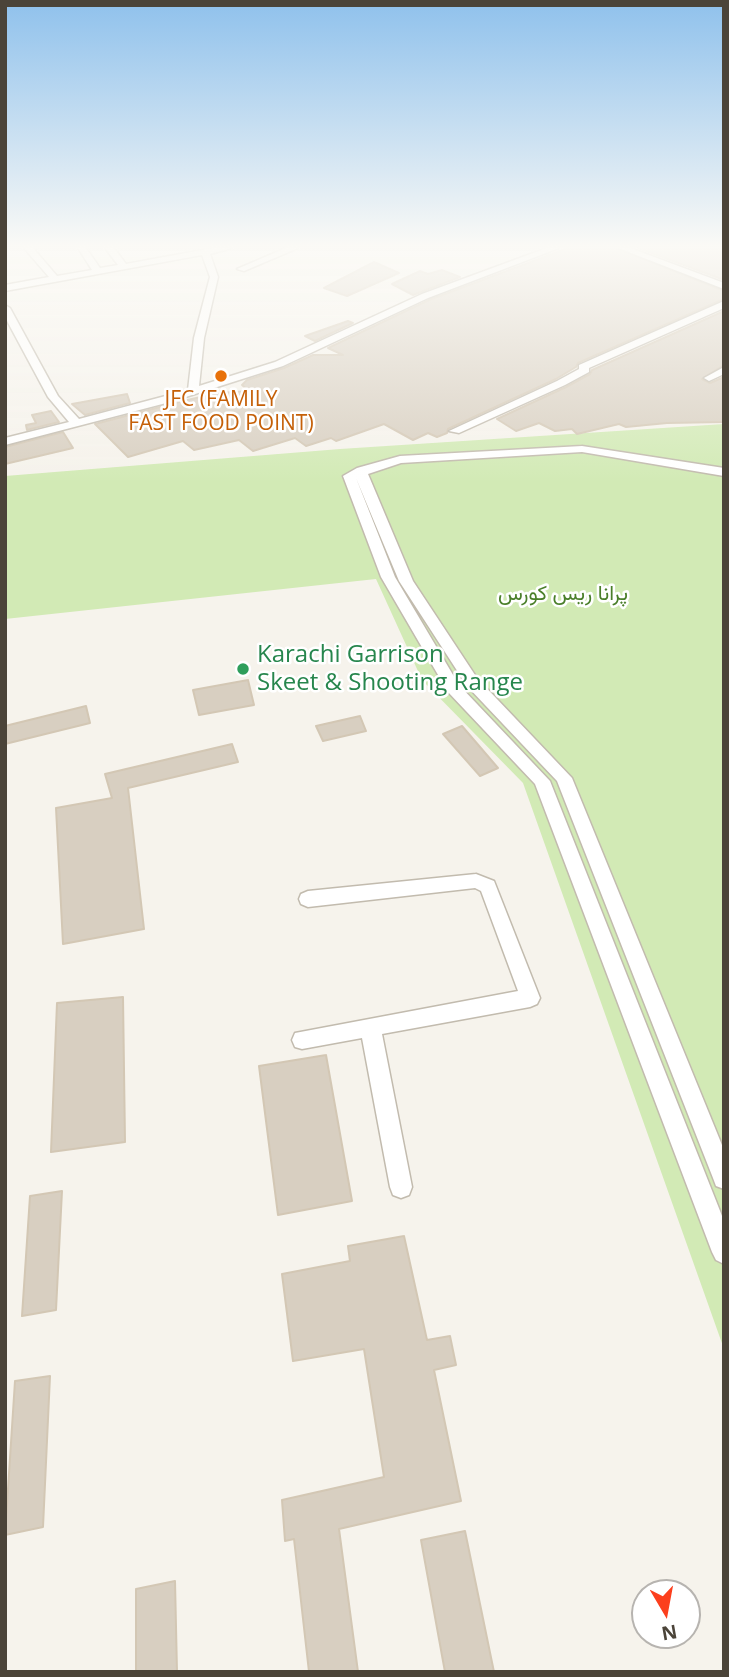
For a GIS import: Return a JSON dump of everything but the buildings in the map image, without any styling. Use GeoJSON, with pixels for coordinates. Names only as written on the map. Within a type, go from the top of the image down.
{"type":"FeatureCollection","features":[{"type":"Feature","properties":{"kind":"street"},"geometry":{"type":"LineString","coordinates":[[15,326],[53,397],[76,424]]}},
{"type":"Feature","properties":{"kind":"street"},"geometry":{"type":"LineString","coordinates":[[193,391],[202,326]]}},
{"type":"Feature","properties":{"kind":"street"},"geometry":{"type":"LineString","coordinates":[[5,442],[193,391],[278,364],[360,326]]}},
{"type":"Feature","properties":{"kind":"street"},"geometry":{"type":"LineString","coordinates":[[455,431],[561,383],[585,370],[583,367],[674,326]]}},
{"type":"Feature","properties":{"kind":"street"},"geometry":{"type":"LineString","coordinates":[[709,378],[724,370]]}},
{"type":"Feature","properties":{"kind":"street"},"geometry":{"type":"LineString","coordinates":[[724,472],[582,449],[400,460],[348,476],[388,577],[453,688],[542,781],[724,1252]]}},
{"type":"Feature","properties":{"kind":"street"},"geometry":{"type":"LineString","coordinates":[[361,471],[406,581],[472,682],[564,778],[724,1178]]}},
{"type":"Feature","properties":{"kind":"street"},"geometry":{"type":"LineString","coordinates":[[302,1040],[530,998],[488,886],[476,881],[308,899]]}},
{"type":"Feature","properties":{"kind":"street"},"geometry":{"type":"LineString","coordinates":[[371,1029],[401,1187]]}},
{"type":"Feature","properties":{"kind":"green space","name":"پرانا ریس کورس"},"geometry":{"type":"Polygon","coordinates":[[[724,424],[724,1349],[523,783],[422,680],[376,579],[5,619],[5,476],[340,449],[724,424]]]}},
{"type":"Feature","properties":{"kind":"place","name":"JFC (FAMILY FAST FOOD POINT)"},"geometry":{"type":"Point","coordinates":[221,376]}},
{"type":"Feature","properties":{"kind":"place","name":"Karachi Garrison Skeet & Shooting Range"},"geometry":{"type":"Point","coordinates":[243,669]}}]}
